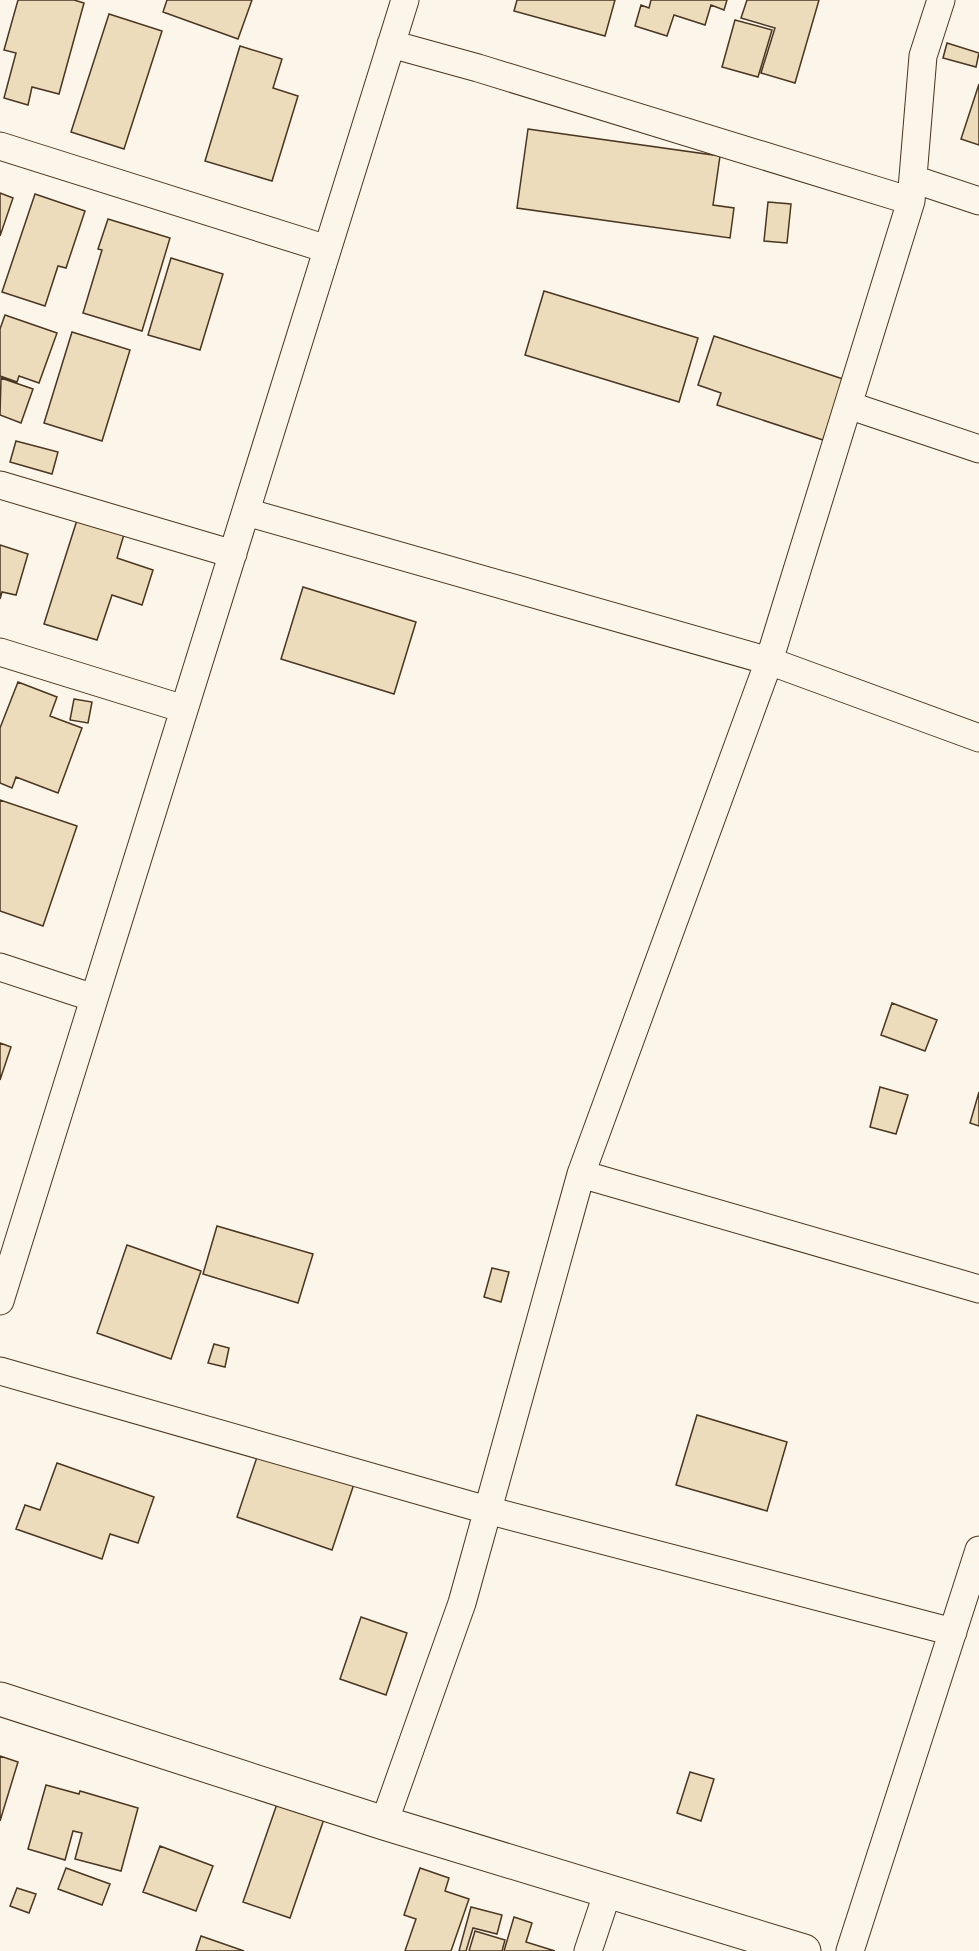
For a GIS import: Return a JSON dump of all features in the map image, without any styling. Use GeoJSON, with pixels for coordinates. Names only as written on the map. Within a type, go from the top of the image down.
{"type":"FeatureCollection","features":[{"type":"Feature","properties":{"kind":"street"},"geometry":{"type":"LineString","coordinates":[[0,1301],[405,0]]}},
{"type":"Feature","properties":{"kind":"street"},"geometry":{"type":"LineString","coordinates":[[384,1823],[462,1603],[581,1174],[769,661],[848,405],[912,190],[922,56],[941,0]]}},
{"type":"Feature","properties":{"kind":"street"},"geometry":{"type":"LineString","coordinates":[[391,44],[912,190],[979,201]]}},
{"type":"Feature","properties":{"kind":"street"},"geometry":{"type":"LineString","coordinates":[[0,146],[327,249]]}},
{"type":"Feature","properties":{"kind":"street"},"geometry":{"type":"LineString","coordinates":[[848,405],[979,449]]}},
{"type":"Feature","properties":{"kind":"street"},"geometry":{"type":"LineString","coordinates":[[0,485],[233,554]]}},
{"type":"Feature","properties":{"kind":"street"},"geometry":{"type":"LineString","coordinates":[[246,512],[769,661],[979,738]]}},
{"type":"Feature","properties":{"kind":"street"},"geometry":{"type":"LineString","coordinates":[[0,652],[184,709]]}},
{"type":"Feature","properties":{"kind":"street"},"geometry":{"type":"LineString","coordinates":[[0,967],[94,998]]}},
{"type":"Feature","properties":{"kind":"street"},"geometry":{"type":"LineString","coordinates":[[581,1174],[979,1288]]}},
{"type":"Feature","properties":{"kind":"street"},"geometry":{"type":"LineString","coordinates":[[0,1371],[487,1510],[953,1632]]}},
{"type":"Feature","properties":{"kind":"street"},"geometry":{"type":"LineString","coordinates":[[850,1951],[979,1550]]}},
{"type":"Feature","properties":{"kind":"street"},"geometry":{"type":"LineString","coordinates":[[0,1699],[384,1823],[804,1951]]}},
{"type":"Feature","properties":{"kind":"street"},"geometry":{"type":"LineString","coordinates":[[588,1951],[608,1892]]}},
{"type":"Feature","properties":{"kind":"building"},"geometry":{"type":"Polygon","coordinates":[[[18,0],[74,0],[84,3],[59,94],[32,87],[28,105],[4,98],[16,53],[4,50],[18,0]]]}},
{"type":"Feature","properties":{"kind":"building"},"geometry":{"type":"Polygon","coordinates":[[[167,0],[252,0],[238,39],[163,12],[167,0]]]}},
{"type":"Feature","properties":{"kind":"building"},"geometry":{"type":"Polygon","coordinates":[[[517,0],[615,0],[605,36],[514,11],[517,0]]]}},
{"type":"Feature","properties":{"kind":"building"},"geometry":{"type":"Polygon","coordinates":[[[651,0],[727,0],[724,10],[711,5],[705,25],[674,15],[667,36],[635,26],[641,5],[649,8],[651,0]]]}},
{"type":"Feature","properties":{"kind":"building"},"geometry":{"type":"Polygon","coordinates":[[[747,0],[819,0],[795,83],[761,73],[775,28],[741,18],[747,0]]]}},
{"type":"Feature","properties":{"kind":"building"},"geometry":{"type":"Polygon","coordinates":[[[109,14],[162,31],[124,149],[71,132],[109,14]]]}},
{"type":"Feature","properties":{"kind":"building"},"geometry":{"type":"Polygon","coordinates":[[[735,20],[772,30],[758,77],[722,67],[735,20]]]}},
{"type":"Feature","properties":{"kind":"building"},"geometry":{"type":"Polygon","coordinates":[[[947,43],[979,53],[976,67],[943,58],[947,43]]]}},
{"type":"Feature","properties":{"kind":"building"},"geometry":{"type":"Polygon","coordinates":[[[240,46],[282,59],[273,88],[298,96],[272,181],[205,161],[240,46]]]}},
{"type":"Feature","properties":{"kind":"building"},"geometry":{"type":"Polygon","coordinates":[[[979,84],[979,145],[961,139],[979,84]]]}},
{"type":"Feature","properties":{"kind":"building"},"geometry":{"type":"Polygon","coordinates":[[[528,129],[720,156],[713,205],[734,208],[730,238],[517,208],[528,129]]]}},
{"type":"Feature","properties":{"kind":"building"},"geometry":{"type":"Polygon","coordinates":[[[0,193],[13,198],[0,236],[0,193]]]}},
{"type":"Feature","properties":{"kind":"building"},"geometry":{"type":"Polygon","coordinates":[[[35,194],[85,211],[66,268],[58,266],[45,306],[2,292],[35,194]]]}},
{"type":"Feature","properties":{"kind":"building"},"geometry":{"type":"Polygon","coordinates":[[[768,202],[791,204],[787,243],[764,241],[768,202]]]}},
{"type":"Feature","properties":{"kind":"building"},"geometry":{"type":"Polygon","coordinates":[[[108,219],[170,238],[142,331],[83,313],[102,250],[98,249],[108,219]]]}},
{"type":"Feature","properties":{"kind":"building"},"geometry":{"type":"Polygon","coordinates":[[[171,258],[223,274],[200,350],[148,335],[171,258]]]}},
{"type":"Feature","properties":{"kind":"building"},"geometry":{"type":"Polygon","coordinates":[[[544,291],[698,338],[679,402],[525,355],[544,291]]]}},
{"type":"Feature","properties":{"kind":"building"},"geometry":{"type":"Polygon","coordinates":[[[5,315],[57,333],[39,383],[19,376],[17,382],[0,376],[0,329],[5,315]]]}},
{"type":"Feature","properties":{"kind":"building"},"geometry":{"type":"Polygon","coordinates":[[[72,332],[130,350],[102,441],[44,423],[72,332]]]}},
{"type":"Feature","properties":{"kind":"building"},"geometry":{"type":"Polygon","coordinates":[[[714,336],[843,379],[823,440],[717,405],[721,393],[698,385],[714,336]]]}},
{"type":"Feature","properties":{"kind":"building"},"geometry":{"type":"Polygon","coordinates":[[[1,378],[33,389],[21,423],[0,415],[1,378]]]}},
{"type":"Feature","properties":{"kind":"building"},"geometry":{"type":"Polygon","coordinates":[[[16,441],[58,452],[52,474],[10,462],[16,441]]]}},
{"type":"Feature","properties":{"kind":"building"},"geometry":{"type":"Polygon","coordinates":[[[78,517],[125,531],[117,558],[153,570],[142,605],[112,595],[97,640],[44,624],[78,517]]]}},
{"type":"Feature","properties":{"kind":"building"},"geometry":{"type":"Polygon","coordinates":[[[0,545],[28,554],[16,595],[2,592],[0,599],[0,545]]]}},
{"type":"Feature","properties":{"kind":"building"},"geometry":{"type":"Polygon","coordinates":[[[303,587],[416,622],[394,694],[281,659],[303,587]]]}},
{"type":"Feature","properties":{"kind":"building"},"geometry":{"type":"Polygon","coordinates":[[[18,682],[57,697],[50,716],[82,728],[58,793],[16,777],[12,788],[0,783],[0,728],[18,682]]]}},
{"type":"Feature","properties":{"kind":"building"},"geometry":{"type":"Polygon","coordinates":[[[74,699],[92,702],[88,723],[70,720],[74,699]]]}},
{"type":"Feature","properties":{"kind":"building"},"geometry":{"type":"Polygon","coordinates":[[[0,800],[77,826],[43,926],[0,911],[0,800]]]}},
{"type":"Feature","properties":{"kind":"building"},"geometry":{"type":"Polygon","coordinates":[[[892,1003],[937,1020],[925,1051],[881,1035],[892,1003]]]}},
{"type":"Feature","properties":{"kind":"building"},"geometry":{"type":"Polygon","coordinates":[[[0,1043],[11,1047],[0,1080],[0,1043]]]}},
{"type":"Feature","properties":{"kind":"building"},"geometry":{"type":"Polygon","coordinates":[[[880,1087],[908,1095],[896,1134],[870,1127],[880,1087]]]}},
{"type":"Feature","properties":{"kind":"building"},"geometry":{"type":"Polygon","coordinates":[[[979,1092],[979,1126],[970,1123],[979,1092]]]}},
{"type":"Feature","properties":{"kind":"building"},"geometry":{"type":"Polygon","coordinates":[[[217,1226],[313,1254],[298,1303],[203,1274],[217,1226]]]}},
{"type":"Feature","properties":{"kind":"building"},"geometry":{"type":"Polygon","coordinates":[[[127,1245],[201,1271],[171,1359],[97,1333],[127,1245]]]}},
{"type":"Feature","properties":{"kind":"building"},"geometry":{"type":"Polygon","coordinates":[[[492,1268],[509,1272],[501,1302],[484,1297],[492,1268]]]}},
{"type":"Feature","properties":{"kind":"building"},"geometry":{"type":"Polygon","coordinates":[[[214,1344],[229,1348],[225,1367],[208,1363],[214,1344]]]}},
{"type":"Feature","properties":{"kind":"building"},"geometry":{"type":"Polygon","coordinates":[[[697,1415],[787,1442],[767,1511],[676,1485],[697,1415]]]}},
{"type":"Feature","properties":{"kind":"building"},"geometry":{"type":"Polygon","coordinates":[[[259,1451],[354,1484],[332,1550],[237,1517],[259,1451]]]}},
{"type":"Feature","properties":{"kind":"building"},"geometry":{"type":"Polygon","coordinates":[[[57,1463],[154,1497],[138,1543],[110,1534],[102,1559],[16,1529],[25,1505],[40,1510],[57,1463]]]}},
{"type":"Feature","properties":{"kind":"building"},"geometry":{"type":"Polygon","coordinates":[[[361,1617],[407,1633],[386,1695],[340,1679],[361,1617]]]}},
{"type":"Feature","properties":{"kind":"building"},"geometry":{"type":"Polygon","coordinates":[[[0,1756],[18,1762],[0,1821],[0,1756]]]}},
{"type":"Feature","properties":{"kind":"building"},"geometry":{"type":"Polygon","coordinates":[[[690,1772],[714,1779],[701,1821],[677,1813],[690,1772]]]}},
{"type":"Feature","properties":{"kind":"building"},"geometry":{"type":"Polygon","coordinates":[[[46,1785],[79,1794],[80,1791],[138,1808],[121,1871],[75,1859],[82,1833],[73,1831],[65,1860],[28,1849],[46,1785]]]}},
{"type":"Feature","properties":{"kind":"building"},"geometry":{"type":"Polygon","coordinates":[[[277,1804],[324,1819],[290,1918],[243,1902],[277,1804]]]}},
{"type":"Feature","properties":{"kind":"building"},"geometry":{"type":"Polygon","coordinates":[[[160,1846],[213,1866],[196,1911],[143,1892],[160,1846]]]}},
{"type":"Feature","properties":{"kind":"building"},"geometry":{"type":"Polygon","coordinates":[[[66,1868],[110,1884],[102,1905],[58,1889],[66,1868]]]}},
{"type":"Feature","properties":{"kind":"building"},"geometry":{"type":"Polygon","coordinates":[[[420,1868],[449,1878],[445,1891],[469,1899],[451,1951],[405,1951],[416,1919],[404,1915],[420,1868]]]}},
{"type":"Feature","properties":{"kind":"building"},"geometry":{"type":"Polygon","coordinates":[[[17,1888],[36,1894],[29,1913],[10,1906],[17,1888]]]}},
{"type":"Feature","properties":{"kind":"building"},"geometry":{"type":"Polygon","coordinates":[[[471,1907],[502,1915],[497,1934],[473,1928],[466,1951],[459,1951],[471,1907]]]}},
{"type":"Feature","properties":{"kind":"building"},"geometry":{"type":"Polygon","coordinates":[[[514,1917],[532,1923],[526,1942],[555,1951],[504,1951],[514,1917]]]}},
{"type":"Feature","properties":{"kind":"building"},"geometry":{"type":"Polygon","coordinates":[[[475,1931],[505,1940],[502,1951],[469,1951],[475,1931]]]}},
{"type":"Feature","properties":{"kind":"building"},"geometry":{"type":"Polygon","coordinates":[[[201,1936],[244,1951],[196,1951],[201,1936]]]}}]}
